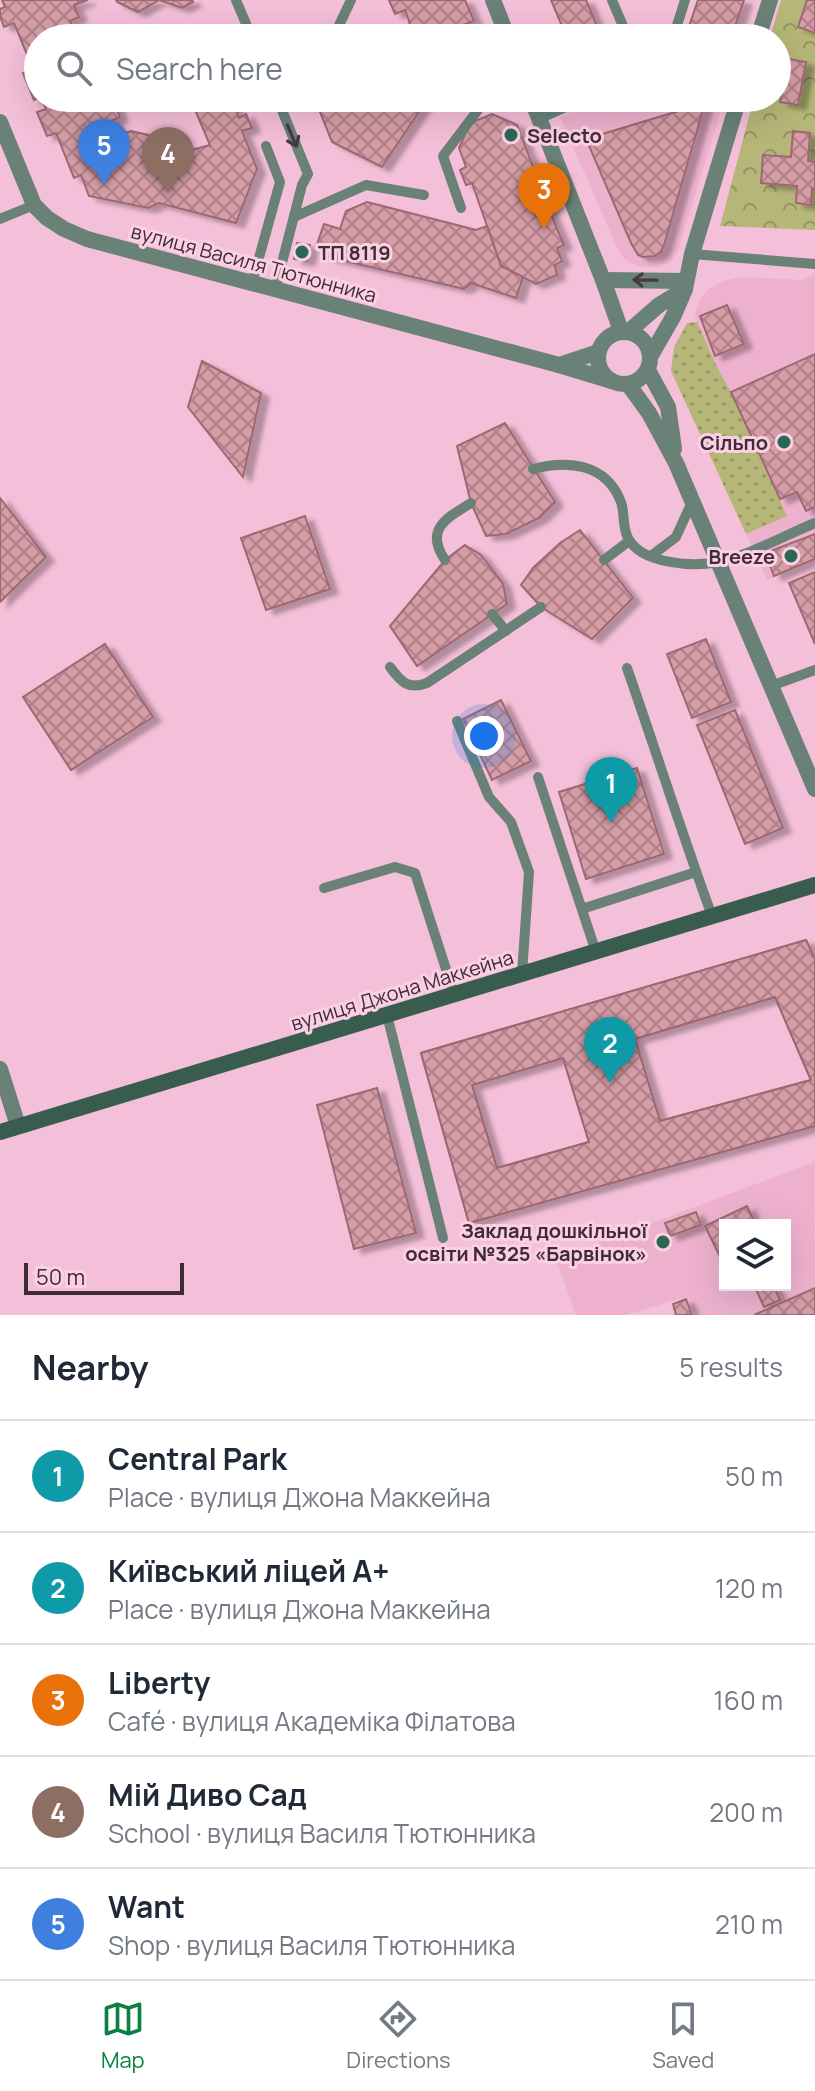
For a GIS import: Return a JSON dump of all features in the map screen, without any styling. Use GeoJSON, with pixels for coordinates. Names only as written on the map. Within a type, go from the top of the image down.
{"type":"FeatureCollection","features":[{"type":"Feature","properties":{"kind":"street"},"geometry":{"type":"LineString","coordinates":[[493,0],[502,24]]}},
{"type":"Feature","properties":{"kind":"street"},"geometry":{"type":"LineString","coordinates":[[762,24],[770,0]]}},
{"type":"Feature","properties":{"kind":"street"},"geometry":{"type":"LineString","coordinates":[[536,112],[624,332]]}},
{"type":"Feature","properties":{"kind":"street"},"geometry":{"type":"LineString","coordinates":[[620,383],[643,377],[673,317],[735,112]]}},
{"type":"Feature","properties":{"kind":"street","name":"вулиця Василя Тютюнника"},"geometry":{"type":"LineString","coordinates":[[0,122],[34,205],[64,229],[87,239],[620,383]]}},
{"type":"Feature","properties":{"kind":"street"},"geometry":{"type":"LineString","coordinates":[[603,280],[685,285]]}},
{"type":"Feature","properties":{"kind":"street"},"geometry":{"type":"LineString","coordinates":[[685,285],[624,332],[606,338],[597,361],[605,376],[620,383],[649,413],[676,463],[815,789]]}},
{"type":"Feature","properties":{"kind":"street"},"geometry":{"type":"LineString","coordinates":[[624,332],[637,335],[649,348],[649,363],[668,407],[676,463]]}},
{"type":"Feature","properties":{"kind":"street"},"geometry":{"type":"LineString","coordinates":[[559,365],[598,352]]}},
{"type":"Feature","properties":{"kind":"street","name":"вулиця Джона Маккейна"},"geometry":{"type":"LineString","coordinates":[[0,1132],[815,885]]}},
{"type":"Feature","properties":{"kind":"street"},"geometry":{"type":"LineString","coordinates":[[0,1069],[18,1126]]}},
{"type":"Feature","properties":{"kind":"lane"},"geometry":{"type":"LineString","coordinates":[[236,0],[246,24]]}},
{"type":"Feature","properties":{"kind":"lane"},"geometry":{"type":"LineString","coordinates":[[340,24],[351,0]]}},
{"type":"Feature","properties":{"kind":"lane"},"geometry":{"type":"LineString","coordinates":[[677,24],[685,0]]}},
{"type":"Feature","properties":{"kind":"lane"},"geometry":{"type":"LineString","coordinates":[[614,1],[623,24]]}},
{"type":"Feature","properties":{"kind":"lane"},"geometry":{"type":"LineString","coordinates":[[275,290],[302,185],[308,174],[283,112]]}},
{"type":"Feature","properties":{"kind":"lane"},"geometry":{"type":"LineString","coordinates":[[461,208],[443,156],[476,112]]}},
{"type":"Feature","properties":{"kind":"lane"},"geometry":{"type":"LineString","coordinates":[[539,119],[555,112]]}},
{"type":"Feature","properties":{"kind":"lane"},"geometry":{"type":"LineString","coordinates":[[252,283],[280,182],[266,146]]}},
{"type":"Feature","properties":{"kind":"lane"},"geometry":{"type":"LineString","coordinates":[[294,217],[366,185],[424,195]]}},
{"type":"Feature","properties":{"kind":"lane"},"geometry":{"type":"LineString","coordinates":[[0,219],[34,205]]}},
{"type":"Feature","properties":{"kind":"lane"},"geometry":{"type":"LineString","coordinates":[[692,254],[815,264]]}},
{"type":"Feature","properties":{"kind":"lane"},"geometry":{"type":"LineString","coordinates":[[533,469],[555,463],[581,466],[597,472],[613,486],[621,501],[629,541],[651,556],[683,564],[717,562],[749,553],[815,523]]}},
{"type":"Feature","properties":{"kind":"lane"},"geometry":{"type":"LineString","coordinates":[[651,556],[676,537],[692,502]]}},
{"type":"Feature","properties":{"kind":"lane"},"geometry":{"type":"LineString","coordinates":[[445,560],[436,540],[438,528],[471,503]]}},
{"type":"Feature","properties":{"kind":"lane"},"geometry":{"type":"LineString","coordinates":[[604,560],[629,541]]}},
{"type":"Feature","properties":{"kind":"lane"},"geometry":{"type":"LineString","coordinates":[[390,667],[400,681],[418,687],[541,607]]}},
{"type":"Feature","properties":{"kind":"lane"},"geometry":{"type":"LineString","coordinates":[[492,614],[506,631]]}},
{"type":"Feature","properties":{"kind":"lane"},"geometry":{"type":"LineString","coordinates":[[627,668],[712,916]]}},
{"type":"Feature","properties":{"kind":"lane"},"geometry":{"type":"LineString","coordinates":[[771,686],[815,670]]}},
{"type":"Feature","properties":{"kind":"lane"},"geometry":{"type":"LineString","coordinates":[[457,721],[489,797],[511,822],[529,872],[522,974]]}},
{"type":"Feature","properties":{"kind":"lane"},"geometry":{"type":"LineString","coordinates":[[538,777],[596,952]]}},
{"type":"Feature","properties":{"kind":"lane"},"geometry":{"type":"LineString","coordinates":[[324,888],[395,867],[415,873],[454,994]]}},
{"type":"Feature","properties":{"kind":"lane"},"geometry":{"type":"LineString","coordinates":[[582,909],[696,872]]}},
{"type":"Feature","properties":{"kind":"lane"},"geometry":{"type":"LineString","coordinates":[[387,1015],[443,1238]]}},
{"type":"Feature","properties":{"kind":"shaded area"},"geometry":{"type":"Polygon","coordinates":[[[572,112],[721,112],[678,251],[670,262],[659,267],[643,267],[628,262],[619,252],[560,117],[572,112]]]}},
{"type":"Feature","properties":{"kind":"shaded area"},"geometry":{"type":"Polygon","coordinates":[[[815,274],[815,560],[767,580],[746,534],[787,516],[695,313],[709,289],[723,281],[741,277],[801,280],[815,274]]]}},
{"type":"Feature","properties":{"kind":"shaded area","name":"Заклад дошкільної освіти №325 «Барвінок»"},"geometry":{"type":"Polygon","coordinates":[[[815,1162],[815,1315],[696,1315],[686,1297],[625,1315],[576,1315],[556,1259],[815,1162]]]}},
{"type":"Feature","properties":{"kind":"green space"},"geometry":{"type":"Polygon","coordinates":[[[781,0],[815,0],[815,230],[720,226],[750,112],[791,112],[791,24],[774,24],[781,0]]]}},
{"type":"Feature","properties":{"kind":"green space"},"geometry":{"type":"Polygon","coordinates":[[[697,322],[787,516],[746,534],[671,371],[674,347],[687,323],[697,322]]]}},
{"type":"Feature","properties":{"kind":"building"},"geometry":{"type":"Polygon","coordinates":[[[2,0],[88,0],[74,5],[79,17],[70,21],[71,24],[24,24],[24,47],[14,23],[4,27],[0,9],[5,7],[2,0]]]}},
{"type":"Feature","properties":{"kind":"building"},"geometry":{"type":"Polygon","coordinates":[[[116,0],[159,0],[138,12],[116,0]]]}},
{"type":"Feature","properties":{"kind":"building"},"geometry":{"type":"Polygon","coordinates":[[[159,0],[192,0],[193,2],[182,8],[159,0]]]}},
{"type":"Feature","properties":{"kind":"building"},"geometry":{"type":"Polygon","coordinates":[[[389,0],[465,0],[474,21],[466,24],[410,24],[405,10],[395,14],[389,0]]]}},
{"type":"Feature","properties":{"kind":"building"},"geometry":{"type":"Polygon","coordinates":[[[551,0],[586,0],[596,24],[561,24],[551,0]]]}},
{"type":"Feature","properties":{"kind":"building"},"geometry":{"type":"Polygon","coordinates":[[[698,0],[744,0],[736,24],[690,24],[698,0]]]}},
{"type":"Feature","properties":{"kind":"building"},"geometry":{"type":"Polygon","coordinates":[[[807,0],[815,0],[815,33],[798,27],[807,0]]]}},
{"type":"Feature","properties":{"kind":"building"},"geometry":{"type":"Polygon","coordinates":[[[791,59],[806,62],[798,105],[791,104],[791,59]]]}},
{"type":"Feature","properties":{"kind":"building"},"geometry":{"type":"Polygon","coordinates":[[[37,112],[118,112],[120,117],[111,121],[117,136],[131,131],[148,135],[184,152],[210,145],[196,112],[237,112],[239,118],[246,114],[252,128],[242,131],[257,169],[236,223],[159,203],[148,208],[89,196],[81,175],[74,178],[56,133],[47,136],[37,112]]]}},
{"type":"Feature","properties":{"kind":"building"},"geometry":{"type":"Polygon","coordinates":[[[320,112],[419,112],[382,167],[332,142],[320,112]]]}},
{"type":"Feature","properties":{"kind":"building"},"geometry":{"type":"Polygon","coordinates":[[[675,112],[702,112],[664,245],[655,256],[638,255],[586,139],[675,112]]]}},
{"type":"Feature","properties":{"kind":"building"},"geometry":{"type":"Polygon","coordinates":[[[492,114],[517,125],[534,169],[543,171],[538,180],[546,199],[556,202],[549,210],[564,245],[557,248],[562,261],[555,265],[557,275],[536,284],[501,266],[472,183],[466,185],[460,170],[466,167],[459,148],[470,123],[492,114]]]}},
{"type":"Feature","properties":{"kind":"building"},"geometry":{"type":"Polygon","coordinates":[[[793,131],[810,133],[808,161],[815,162],[815,188],[812,188],[811,205],[796,203],[797,186],[761,183],[763,155],[791,157],[793,131]]]}},
{"type":"Feature","properties":{"kind":"building"},"geometry":{"type":"Polygon","coordinates":[[[367,202],[476,230],[487,226],[501,266],[523,277],[516,298],[471,283],[464,289],[328,257],[316,247],[324,224],[340,229],[346,211],[367,202]]]}},
{"type":"Feature","properties":{"kind":"building","name":"ТП 8119"},"geometry":{"type":"Polygon","coordinates":[[[297,243],[310,245],[307,261],[294,259],[297,243]]]}},
{"type":"Feature","properties":{"kind":"building"},"geometry":{"type":"Polygon","coordinates":[[[727,305],[744,344],[715,356],[700,316],[727,305]]]}},
{"type":"Feature","properties":{"kind":"building","name":"Сільпо"},"geometry":{"type":"Polygon","coordinates":[[[815,354],[815,507],[806,511],[797,492],[780,499],[731,392],[815,354]]]}},
{"type":"Feature","properties":{"kind":"building"},"geometry":{"type":"Polygon","coordinates":[[[202,361],[261,393],[243,477],[188,407],[202,361]]]}},
{"type":"Feature","properties":{"kind":"building"},"geometry":{"type":"Polygon","coordinates":[[[505,423],[555,502],[539,518],[506,534],[486,536],[471,503],[457,446],[505,423]]]}},
{"type":"Feature","properties":{"kind":"building"},"geometry":{"type":"Polygon","coordinates":[[[0,498],[46,557],[0,602],[0,498]]]}},
{"type":"Feature","properties":{"kind":"building"},"geometry":{"type":"Polygon","coordinates":[[[305,516],[330,589],[266,610],[241,538],[305,516]]]}},
{"type":"Feature","properties":{"kind":"building"},"geometry":{"type":"Polygon","coordinates":[[[580,530],[633,598],[592,639],[541,607],[521,585],[533,568],[560,543],[580,530]]]}},
{"type":"Feature","properties":{"kind":"building","name":"Breeze"},"geometry":{"type":"Polygon","coordinates":[[[815,534],[815,559],[774,576],[765,553],[815,534]]]}},
{"type":"Feature","properties":{"kind":"building"},"geometry":{"type":"Polygon","coordinates":[[[465,545],[481,555],[503,584],[507,604],[417,666],[390,626],[445,560],[465,545]]]}},
{"type":"Feature","properties":{"kind":"building"},"geometry":{"type":"Polygon","coordinates":[[[815,572],[815,644],[789,583],[815,572]]]}},
{"type":"Feature","properties":{"kind":"building"},"geometry":{"type":"Polygon","coordinates":[[[706,639],[731,702],[692,718],[667,654],[706,639]]]}},
{"type":"Feature","properties":{"kind":"building"},"geometry":{"type":"Polygon","coordinates":[[[105,644],[153,717],[71,770],[23,697],[105,644]]]}},
{"type":"Feature","properties":{"kind":"building"},"geometry":{"type":"Polygon","coordinates":[[[501,700],[531,761],[492,780],[463,719],[501,700]]]}},
{"type":"Feature","properties":{"kind":"building"},"geometry":{"type":"Polygon","coordinates":[[[735,710],[783,828],[745,844],[697,725],[735,710]]]}},
{"type":"Feature","properties":{"kind":"building"},"geometry":{"type":"Polygon","coordinates":[[[637,768],[664,854],[586,879],[559,792],[637,768]]]}},
{"type":"Feature","properties":{"kind":"building"},"geometry":{"type":"Polygon","coordinates":[[[806,940],[815,959],[815,1126],[469,1223],[421,1053],[806,940]],[[775,997],[635,1039],[660,1121],[811,1080],[775,997]],[[563,1058],[472,1085],[497,1168],[589,1142],[563,1058]]]}},
{"type":"Feature","properties":{"kind":"building"},"geometry":{"type":"Polygon","coordinates":[[[806,940],[815,959],[815,1126],[469,1223],[421,1053],[806,940]],[[775,997],[635,1039],[660,1121],[811,1080],[775,997]],[[563,1058],[472,1085],[497,1168],[589,1142],[563,1058]]]}},
{"type":"Feature","properties":{"kind":"building"},"geometry":{"type":"Polygon","coordinates":[[[377,1088],[416,1233],[354,1249],[317,1105],[377,1088]]]}},
{"type":"Feature","properties":{"kind":"building"},"geometry":{"type":"Polygon","coordinates":[[[747,1206],[753,1219],[720,1219],[747,1206]]]}},
{"type":"Feature","properties":{"kind":"building"},"geometry":{"type":"Polygon","coordinates":[[[696,1212],[701,1225],[670,1236],[665,1223],[696,1212]]]}},
{"type":"Feature","properties":{"kind":"building"},"geometry":{"type":"Polygon","coordinates":[[[719,1219],[719,1255],[705,1226],[719,1219]]]}},
{"type":"Feature","properties":{"kind":"building"},"geometry":{"type":"Polygon","coordinates":[[[815,1288],[815,1315],[754,1315],[815,1288]]]}},
{"type":"Feature","properties":{"kind":"building"},"geometry":{"type":"Polygon","coordinates":[[[757,1291],[776,1291],[780,1300],[764,1307],[757,1291]]]}},
{"type":"Feature","properties":{"kind":"building"},"geometry":{"type":"Polygon","coordinates":[[[686,1299],[692,1315],[676,1315],[673,1304],[686,1299]]]}},
{"type":"Feature","properties":{"kind":"place","name":"Selecto"},"geometry":{"type":"Point","coordinates":[511,135]}},
{"type":"Feature","properties":{"kind":"place","name":"Want"},"geometry":{"type":"Point","coordinates":[104,185]}},
{"type":"Feature","properties":{"kind":"place","name":"Мiй Диво Сад"},"geometry":{"type":"Point","coordinates":[168,193]}},
{"type":"Feature","properties":{"kind":"place","name":"Liberty"},"geometry":{"type":"Point","coordinates":[544,229]}},
{"type":"Feature","properties":{"kind":"place","name":"ТП 8119"},"geometry":{"type":"Point","coordinates":[302,252]}},
{"type":"Feature","properties":{"kind":"place","name":"Сільпо"},"geometry":{"type":"Point","coordinates":[784,442]}},
{"type":"Feature","properties":{"kind":"place","name":"Breeze"},"geometry":{"type":"Point","coordinates":[791,556]}},
{"type":"Feature","properties":{"kind":"place","name":"Central Park"},"geometry":{"type":"Point","coordinates":[611,823]}},
{"type":"Feature","properties":{"kind":"place","name":"Київський ліцей А+"},"geometry":{"type":"Point","coordinates":[610,1083]}},
{"type":"Feature","properties":{"kind":"place","name":"Заклад дошкільної освіти №325 «Барвінок»"},"geometry":{"type":"Point","coordinates":[663,1242]}}]}
